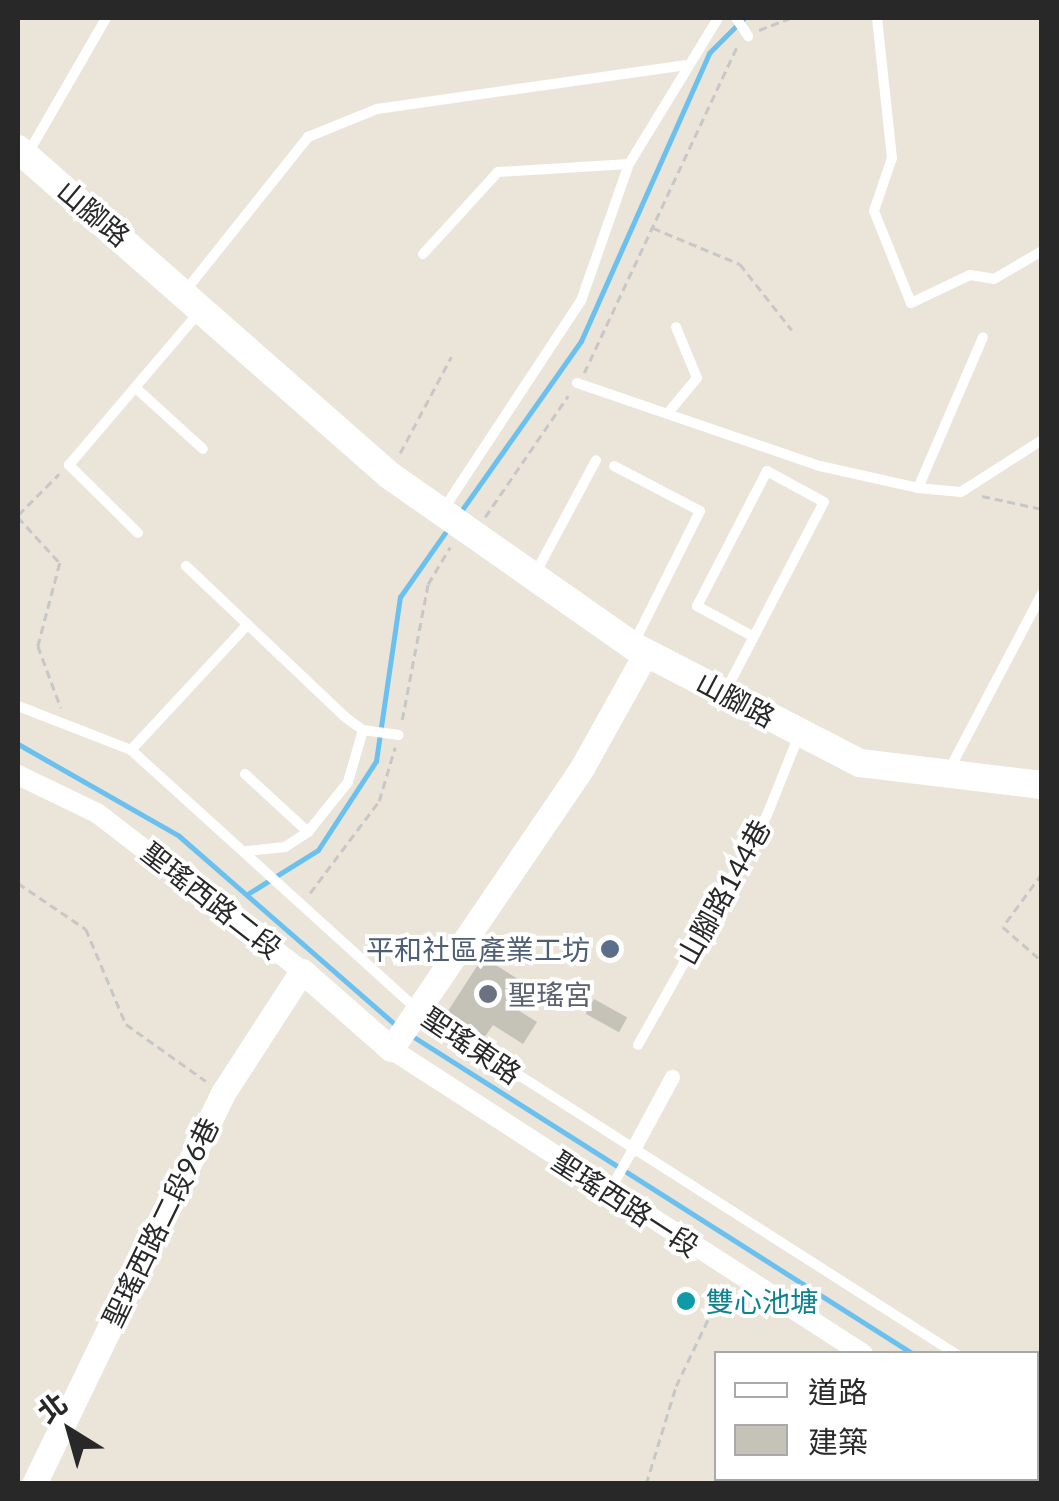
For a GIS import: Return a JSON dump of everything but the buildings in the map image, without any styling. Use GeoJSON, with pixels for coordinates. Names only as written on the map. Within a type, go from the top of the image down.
{"type":"FeatureCollection","features":[{"type":"Feature","properties":{"kind":"main road","name":"山腳路"},"geometry":{"type":"LineString","coordinates":[[22,153],[195,298],[389,475],[458,528],[639,649],[860,762],[946,778],[1042,785]]}},
{"type":"Feature","properties":{"kind":"street"},"geometry":{"type":"LineString","coordinates":[[391,1049],[418,1015],[639,649]]}},
{"type":"Feature","properties":{"kind":"street","name":"聖瑤西路二段"},"geometry":{"type":"LineString","coordinates":[[18,775],[98,812],[302,971],[391,1049]]}},
{"type":"Feature","properties":{"kind":"street","name":"聖瑤西路二段96巷"},"geometry":{"type":"LineString","coordinates":[[34,1484],[223,1093],[302,971]]}},
{"type":"Feature","properties":{"kind":"street","name":"聖瑤西路一段"},"geometry":{"type":"LineString","coordinates":[[391,1049],[858,1351]]}},
{"type":"Feature","properties":{"kind":"street"},"geometry":{"type":"LineString","coordinates":[[633,1149],[672,1077]]}},
{"type":"Feature","properties":{"kind":"lane"},"geometry":{"type":"LineString","coordinates":[[22,153],[106,18]]}},
{"type":"Feature","properties":{"kind":"lane"},"geometry":{"type":"LineString","coordinates":[[458,528],[581,301],[629,164],[685,65],[718,18]]}},
{"type":"Feature","properties":{"kind":"lane"},"geometry":{"type":"LineString","coordinates":[[736,18],[748,36]]}},
{"type":"Feature","properties":{"kind":"lane"},"geometry":{"type":"LineString","coordinates":[[876,18],[892,158],[874,211],[911,302],[970,275],[994,279],[1042,250]]}},
{"type":"Feature","properties":{"kind":"lane"},"geometry":{"type":"LineString","coordinates":[[138,532],[69,465],[137,389],[195,298],[308,138],[377,110],[685,65]]}},
{"type":"Feature","properties":{"kind":"lane"},"geometry":{"type":"LineString","coordinates":[[423,254],[498,172],[629,164]]}},
{"type":"Feature","properties":{"kind":"lane"},"geometry":{"type":"LineString","coordinates":[[668,414],[697,378],[676,327]]}},
{"type":"Feature","properties":{"kind":"lane"},"geometry":{"type":"LineString","coordinates":[[918,488],[983,337]]}},
{"type":"Feature","properties":{"kind":"lane"},"geometry":{"type":"LineString","coordinates":[[577,383],[820,466],[918,488],[960,492],[1042,440]]}},
{"type":"Feature","properties":{"kind":"lane"},"geometry":{"type":"LineString","coordinates":[[137,389],[203,449]]}},
{"type":"Feature","properties":{"kind":"lane"},"geometry":{"type":"LineString","coordinates":[[533,577],[596,460]]}},
{"type":"Feature","properties":{"kind":"lane"},"geometry":{"type":"LineString","coordinates":[[614,466],[700,511],[639,649]]}},
{"type":"Feature","properties":{"kind":"lane"},"geometry":{"type":"LineString","coordinates":[[725,692],[824,502],[767,471],[697,606],[752,636]]}},
{"type":"Feature","properties":{"kind":"lane"},"geometry":{"type":"LineString","coordinates":[[186,566],[363,730],[399,735]]}},
{"type":"Feature","properties":{"kind":"lane"},"geometry":{"type":"LineString","coordinates":[[946,778],[1042,594]]}},
{"type":"Feature","properties":{"kind":"lane"},"geometry":{"type":"LineString","coordinates":[[131,750],[247,625]]}},
{"type":"Feature","properties":{"kind":"lane","name":"聖瑤東路"},"geometry":{"type":"LineString","coordinates":[[18,706],[66,729],[131,750],[258,860],[418,1015],[951,1351]]}},
{"type":"Feature","properties":{"kind":"lane"},"geometry":{"type":"LineString","coordinates":[[247,851],[285,847],[308,832],[348,782],[363,730]]}},
{"type":"Feature","properties":{"kind":"lane","name":"山腳路144巷"},"geometry":{"type":"LineString","coordinates":[[638,1045],[767,815],[800,734]]}},
{"type":"Feature","properties":{"kind":"lane"},"geometry":{"type":"LineString","coordinates":[[245,774],[308,832]]}},
{"type":"Feature","properties":{"kind":"lane"},"geometry":{"type":"LineString","coordinates":[[608,1192],[633,1149]]}},
{"type":"Feature","properties":{"kind":"path"},"geometry":{"type":"LineString","coordinates":[[292,897],[316,890],[379,801],[399,735],[428,584],[458,528],[577,383],[616,320],[722,62],[748,36],[790,18]]}},
{"type":"Feature","properties":{"kind":"path"},"geometry":{"type":"LineString","coordinates":[[653,228],[740,264],[792,330]]}},
{"type":"Feature","properties":{"kind":"path"},"geometry":{"type":"LineString","coordinates":[[389,475],[451,357]]}},
{"type":"Feature","properties":{"kind":"path"},"geometry":{"type":"LineString","coordinates":[[66,729],[38,646],[60,563],[18,516],[69,465]]}},
{"type":"Feature","properties":{"kind":"path"},"geometry":{"type":"LineString","coordinates":[[960,492],[1042,509]]}},
{"type":"Feature","properties":{"kind":"path"},"geometry":{"type":"LineString","coordinates":[[1042,874],[1004,927],[1042,962]]}},
{"type":"Feature","properties":{"kind":"path"},"geometry":{"type":"LineString","coordinates":[[18,883],[86,929],[126,1024],[223,1093]]}},
{"type":"Feature","properties":{"kind":"path"},"geometry":{"type":"LineString","coordinates":[[646,1484],[676,1386],[733,1271]]}},
{"type":"Feature","properties":{"kind":"waterway"},"geometry":{"type":"LineString","coordinates":[[459,514],[581,341],[709,53],[744,18]]}},
{"type":"Feature","properties":{"kind":"waterway"},"geometry":{"type":"LineString","coordinates":[[249,893],[318,850],[376,761],[400,597],[449,527]]}},
{"type":"Feature","properties":{"kind":"waterway"},"geometry":{"type":"LineString","coordinates":[[18,744],[179,836],[396,1025]]}},
{"type":"Feature","properties":{"kind":"waterway"},"geometry":{"type":"LineString","coordinates":[[409,1034],[908,1351]]}},
{"type":"Feature","properties":{"kind":"place","name":"平和社區產業工坊"},"geometry":{"type":"Point","coordinates":[610,949]}},
{"type":"Feature","properties":{"kind":"place","name":"聖瑤宮"},"geometry":{"type":"Point","coordinates":[488,994]}},
{"type":"Feature","properties":{"kind":"place","name":"雙心池塘"},"geometry":{"type":"Point","coordinates":[686,1301]}}]}
